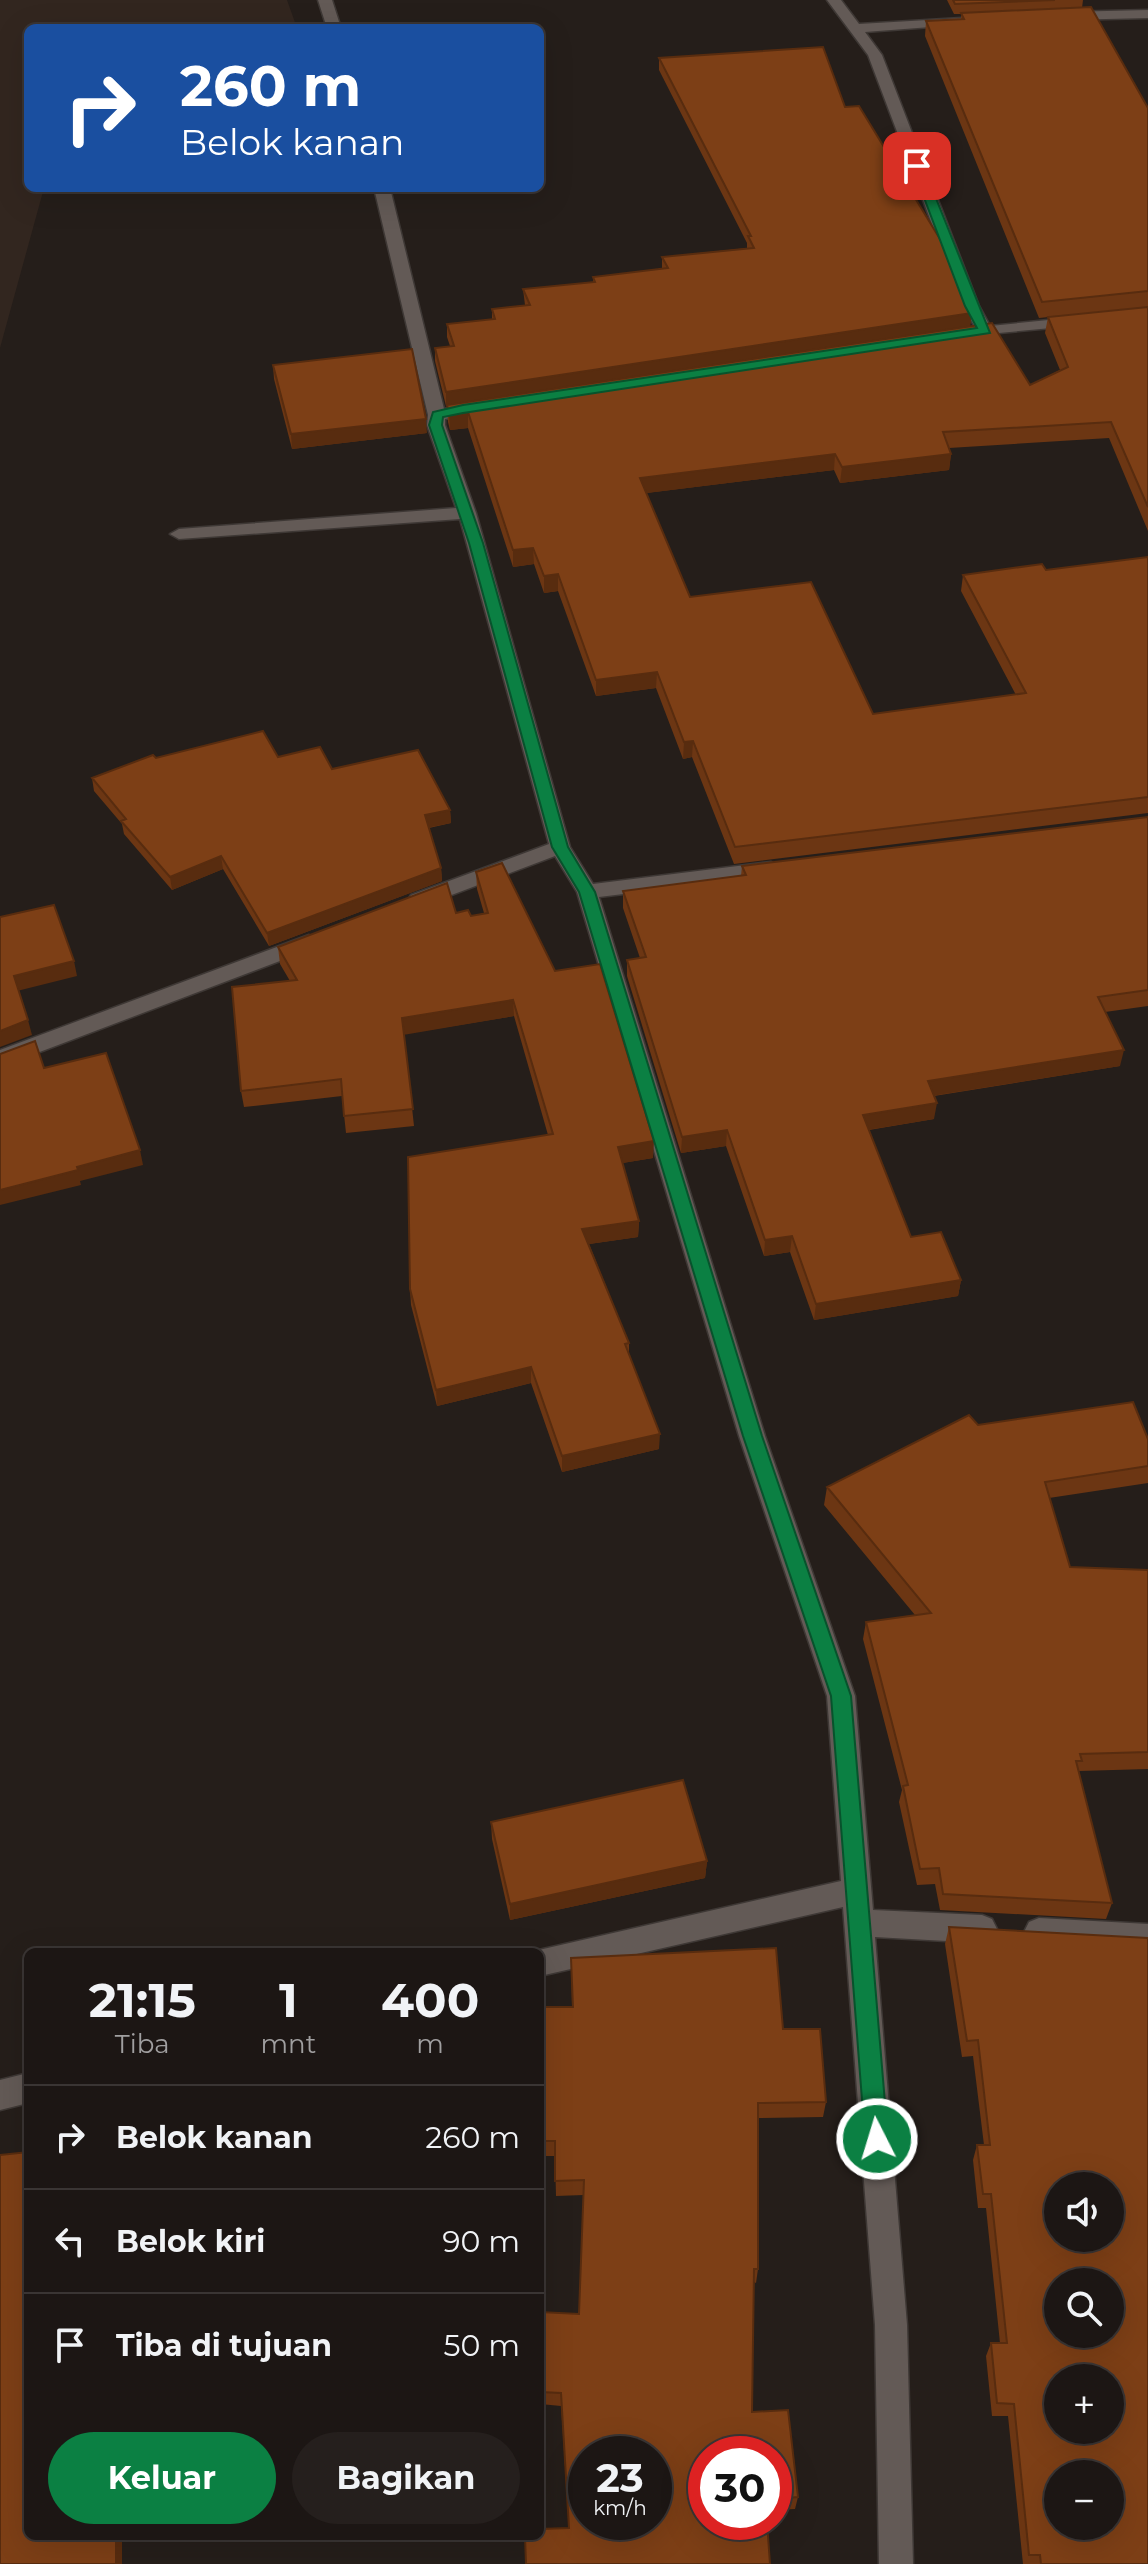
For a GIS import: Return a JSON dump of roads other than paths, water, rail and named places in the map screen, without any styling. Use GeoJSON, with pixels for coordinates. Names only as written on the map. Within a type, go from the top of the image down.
{"type":"FeatureCollection","features":[{"type":"Feature","properties":{"kind":"street"},"geometry":{"type":"LineString","coordinates":[[325,0],[333,24]]}},
{"type":"Feature","properties":{"kind":"street"},"geometry":{"type":"LineString","coordinates":[[834,0],[875,55],[971,306],[985,331]]}},
{"type":"Feature","properties":{"kind":"street"},"geometry":{"type":"LineString","coordinates":[[1053,16],[1148,14]]}},
{"type":"Feature","properties":{"kind":"street"},"geometry":{"type":"LineString","coordinates":[[855,28],[975,19]]}},
{"type":"Feature","properties":{"kind":"street"},"geometry":{"type":"LineString","coordinates":[[383,192],[437,415],[436,425],[467,513],[560,847],[587,892],[752,1436],[841,1696],[891,2325],[896,2564]]}},
{"type":"Feature","properties":{"kind":"street"},"geometry":{"type":"LineString","coordinates":[[948,336],[1089,321]]}},
{"type":"Feature","properties":{"kind":"street"},"geometry":{"type":"LineString","coordinates":[[437,415],[494,404]]}},
{"type":"Feature","properties":{"kind":"street"},"geometry":{"type":"LineString","coordinates":[[179,534],[467,513]]}},
{"type":"Feature","properties":{"kind":"street"},"geometry":{"type":"LineString","coordinates":[[404,906],[560,847]]}},
{"type":"Feature","properties":{"kind":"street"},"geometry":{"type":"LineString","coordinates":[[587,892],[790,867]]}},
{"type":"Feature","properties":{"kind":"street"},"geometry":{"type":"LineString","coordinates":[[0,1059],[331,934]]}},
{"type":"Feature","properties":{"kind":"street"},"geometry":{"type":"LineString","coordinates":[[544,1961],[857,1891]]}},
{"type":"Feature","properties":{"kind":"street"},"geometry":{"type":"LineString","coordinates":[[859,1923],[1148,1938]]}},
{"type":"Feature","properties":{"kind":"street"},"geometry":{"type":"LineString","coordinates":[[0,2095],[24,2089]]}}]}
